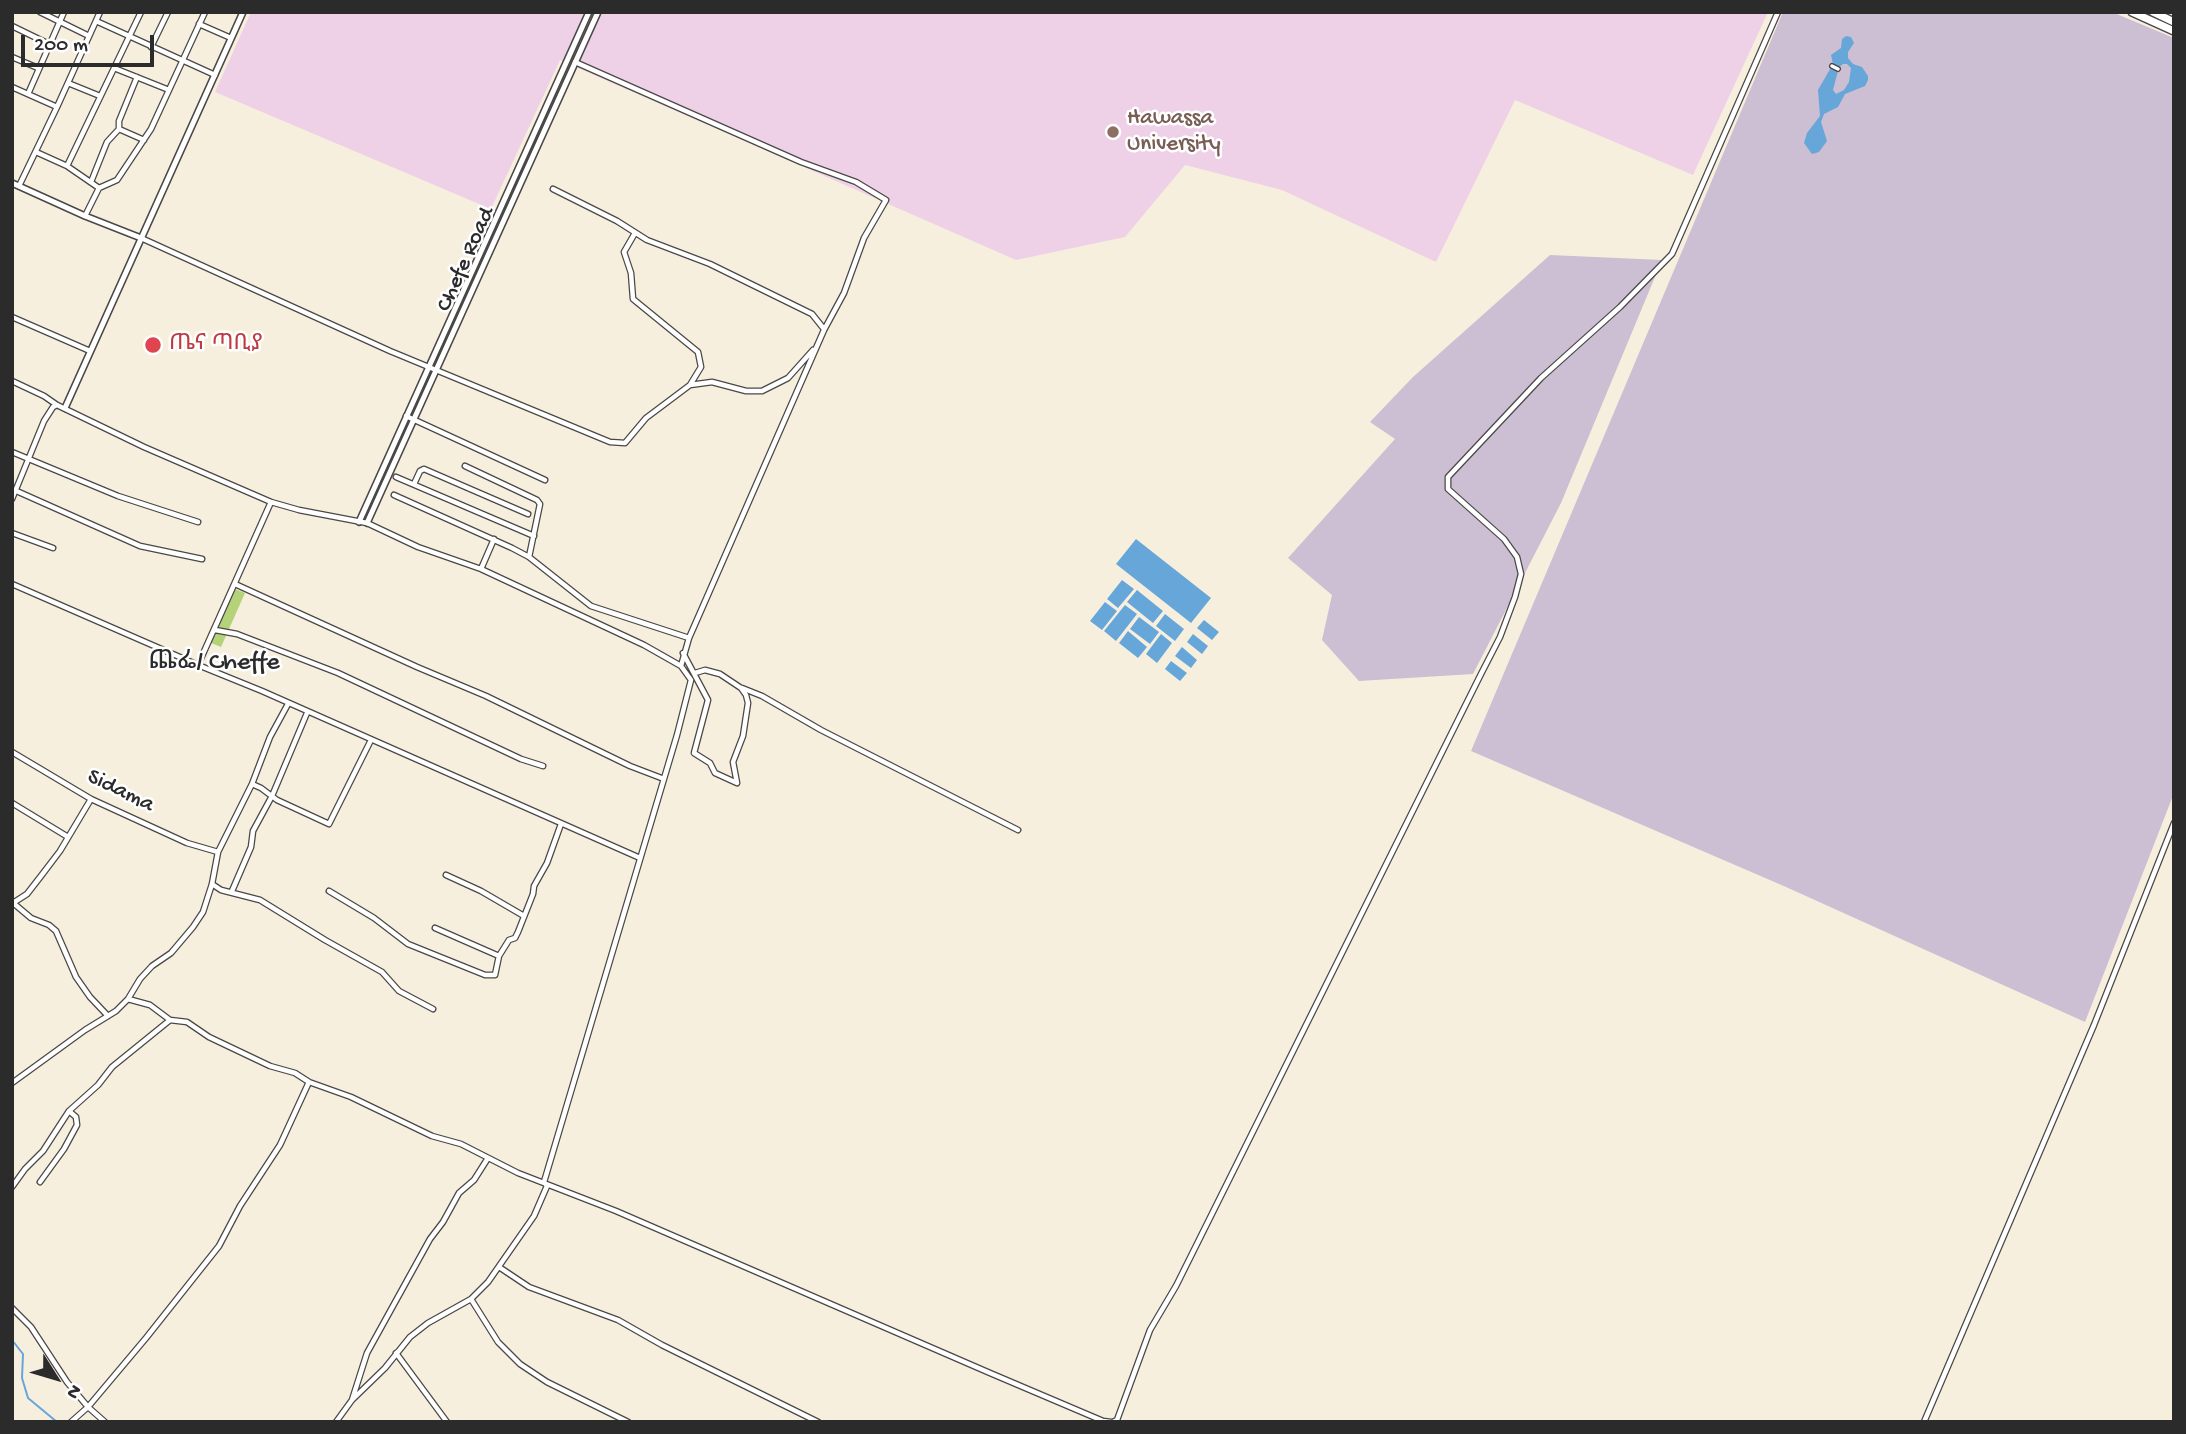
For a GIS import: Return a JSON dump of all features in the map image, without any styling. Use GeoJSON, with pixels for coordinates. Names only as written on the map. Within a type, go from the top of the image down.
{"type":"FeatureCollection","features":[{"type":"Feature","properties":{"kind":"highway"},"geometry":{"type":"LineString","coordinates":[[2132,12],[2174,31]]}},
{"type":"Feature","properties":{"kind":"highway"},"geometry":{"type":"LineString","coordinates":[[2152,12],[2174,22]]}},
{"type":"Feature","properties":{"kind":"street"},"geometry":{"type":"LineString","coordinates":[[40,12],[89,36]]}},
{"type":"Feature","properties":{"kind":"street"},"geometry":{"type":"LineString","coordinates":[[28,94],[64,12]]}},
{"type":"Feature","properties":{"kind":"street"},"geometry":{"type":"LineString","coordinates":[[100,12],[36,152],[15,184],[362,339],[588,434],[623,444],[652,413],[690,385],[701,367],[698,352],[633,299],[631,272],[624,252],[635,233]]}},
{"type":"Feature","properties":{"kind":"street"},"geometry":{"type":"LineString","coordinates":[[67,166],[141,12]]}},
{"type":"Feature","properties":{"kind":"street"},"geometry":{"type":"LineString","coordinates":[[151,47],[168,12]]}},
{"type":"Feature","properties":{"kind":"street"},"geometry":{"type":"LineString","coordinates":[[85,216],[99,188],[117,180],[151,130],[205,12]]}},
{"type":"Feature","properties":{"kind":"street"},"geometry":{"type":"LineString","coordinates":[[65,408],[243,12]]}},
{"type":"Feature","properties":{"kind":"street","name":"Chefe Road"},"geometry":{"type":"LineString","coordinates":[[359,522],[589,12]]}},
{"type":"Feature","properties":{"kind":"street","name":"Chefe Road"},"geometry":{"type":"LineString","coordinates":[[367,523],[598,12]]}},
{"type":"Feature","properties":{"kind":"street"},"geometry":{"type":"LineString","coordinates":[[128,999],[150,1005],[170,1020],[187,1022],[209,1037],[270,1066],[295,1073],[309,1083],[351,1097],[432,1136],[461,1144],[518,1173],[1080,1411],[1115,1421],[1150,1330],[1176,1286],[1500,637],[1515,597],[1521,574],[1517,557],[1504,539],[1448,489],[1448,477],[1541,378],[1672,254],[1779,12]]}},
{"type":"Feature","properties":{"kind":"street"},"geometry":{"type":"LineString","coordinates":[[96,20],[215,75]]}},
{"type":"Feature","properties":{"kind":"street"},"geometry":{"type":"LineString","coordinates":[[200,24],[231,38]]}},
{"type":"Feature","properties":{"kind":"street"},"geometry":{"type":"LineString","coordinates":[[12,26],[49,44]]}},
{"type":"Feature","properties":{"kind":"street"},"geometry":{"type":"LineString","coordinates":[[12,57],[38,68]]}},
{"type":"Feature","properties":{"kind":"street"},"geometry":{"type":"LineString","coordinates":[[575,62],[801,162],[856,182],[886,200],[864,238],[844,293],[824,330],[689,638],[681,666]]}},
{"type":"Feature","properties":{"kind":"street"},"geometry":{"type":"LineString","coordinates":[[1832,66],[1838,69]]}},
{"type":"Feature","properties":{"kind":"street"},"geometry":{"type":"LineString","coordinates":[[114,68],[169,90]]}},
{"type":"Feature","properties":{"kind":"street"},"geometry":{"type":"LineString","coordinates":[[91,182],[107,142],[119,128],[118,121],[137,77]]}},
{"type":"Feature","properties":{"kind":"street"},"geometry":{"type":"LineString","coordinates":[[68,83],[100,96]]}},
{"type":"Feature","properties":{"kind":"street"},"geometry":{"type":"LineString","coordinates":[[12,87],[57,107]]}},
{"type":"Feature","properties":{"kind":"street"},"geometry":{"type":"LineString","coordinates":[[119,128],[144,140]]}},
{"type":"Feature","properties":{"kind":"street"},"geometry":{"type":"LineString","coordinates":[[36,152],[67,166],[99,188]]}},
{"type":"Feature","properties":{"kind":"street"},"geometry":{"type":"LineString","coordinates":[[553,189],[635,233],[710,264],[812,314],[824,330]]}},
{"type":"Feature","properties":{"kind":"street"},"geometry":{"type":"LineString","coordinates":[[12,317],[90,351]]}},
{"type":"Feature","properties":{"kind":"street"},"geometry":{"type":"LineString","coordinates":[[690,385],[712,382],[746,391],[762,390],[788,378],[818,344]]}},
{"type":"Feature","properties":{"kind":"street"},"geometry":{"type":"LineString","coordinates":[[12,381],[144,447],[271,502],[367,523],[418,547],[481,569],[564,606],[681,666],[691,680],[544,1182],[547,1186],[534,1216],[499,1266],[471,1299],[428,1323],[410,1337],[379,1375],[352,1399],[336,1422]]}},
{"type":"Feature","properties":{"kind":"street"},"geometry":{"type":"LineString","coordinates":[[12,499],[44,421],[57,405]]}},
{"type":"Feature","properties":{"kind":"street"},"geometry":{"type":"LineString","coordinates":[[406,416],[545,480]]}},
{"type":"Feature","properties":{"kind":"street"},"geometry":{"type":"LineString","coordinates":[[12,452],[28,456],[118,496],[198,522]]}},
{"type":"Feature","properties":{"kind":"street"},"geometry":{"type":"LineString","coordinates":[[465,466],[537,500],[540,504],[529,557]]}},
{"type":"Feature","properties":{"kind":"street"},"geometry":{"type":"LineString","coordinates":[[414,485],[420,471],[424,469],[528,514]]}},
{"type":"Feature","properties":{"kind":"street"},"geometry":{"type":"LineString","coordinates":[[396,477],[534,536]]}},
{"type":"Feature","properties":{"kind":"street"},"geometry":{"type":"LineString","coordinates":[[14,490],[140,546],[202,559]]}},
{"type":"Feature","properties":{"kind":"street"},"geometry":{"type":"LineString","coordinates":[[394,495],[529,557],[591,606],[689,638]]}},
{"type":"Feature","properties":{"kind":"street"},"geometry":{"type":"LineString","coordinates":[[198,666],[271,502]]}},
{"type":"Feature","properties":{"kind":"street"},"geometry":{"type":"LineString","coordinates":[[12,533],[53,548]]}},
{"type":"Feature","properties":{"kind":"street"},"geometry":{"type":"LineString","coordinates":[[481,569],[494,539]]}},
{"type":"Feature","properties":{"kind":"street"},"geometry":{"type":"LineString","coordinates":[[12,584],[640,858]]}},
{"type":"Feature","properties":{"kind":"street"},"geometry":{"type":"LineString","coordinates":[[235,584],[486,696],[630,766],[664,779]]}},
{"type":"Feature","properties":{"kind":"street"},"geometry":{"type":"LineString","coordinates":[[215,630],[237,634],[326,668],[521,759],[543,766]]}},
{"type":"Feature","properties":{"kind":"street"},"geometry":{"type":"LineString","coordinates":[[683,653],[708,700],[694,753],[710,763],[715,773],[737,783],[733,762],[743,736],[748,703],[741,688]]}},
{"type":"Feature","properties":{"kind":"street"},"geometry":{"type":"LineString","coordinates":[[695,673],[705,670],[720,674],[821,730],[1018,830]]}},
{"type":"Feature","properties":{"kind":"street"},"geometry":{"type":"LineString","coordinates":[[12,1083],[108,1016],[128,999],[139,979],[152,966],[181,944],[203,912],[218,852],[252,784],[270,737],[288,704]]}},
{"type":"Feature","properties":{"kind":"street"},"geometry":{"type":"LineString","coordinates":[[232,891],[251,846],[253,831],[272,796],[307,712]]}},
{"type":"Feature","properties":{"kind":"street"},"geometry":{"type":"LineString","coordinates":[[252,784],[313,819],[329,824],[371,740]]}},
{"type":"Feature","properties":{"kind":"street","name":"Sidama"},"geometry":{"type":"LineString","coordinates":[[12,752],[92,799],[187,843],[218,852]]}},
{"type":"Feature","properties":{"kind":"street"},"geometry":{"type":"LineString","coordinates":[[92,799],[27,894],[13,902],[31,918],[56,931],[76,977],[108,1016]]}},
{"type":"Feature","properties":{"kind":"street"},"geometry":{"type":"LineString","coordinates":[[12,803],[68,837]]}},
{"type":"Feature","properties":{"kind":"street"},"geometry":{"type":"LineString","coordinates":[[330,891],[408,943],[485,975],[495,975],[499,956],[509,940],[514,938],[561,824]]}},
{"type":"Feature","properties":{"kind":"street"},"geometry":{"type":"LineString","coordinates":[[1924,1422],[2094,1025],[2174,824]]}},
{"type":"Feature","properties":{"kind":"street"},"geometry":{"type":"LineString","coordinates":[[446,875],[481,891],[524,916]]}},
{"type":"Feature","properties":{"kind":"street"},"geometry":{"type":"LineString","coordinates":[[212,884],[221,890],[260,901],[287,916],[383,972],[399,991],[433,1009]]}},
{"type":"Feature","properties":{"kind":"street"},"geometry":{"type":"LineString","coordinates":[[435,928],[499,956]]}},
{"type":"Feature","properties":{"kind":"street"},"geometry":{"type":"LineString","coordinates":[[12,1187],[24,1169],[43,1151],[69,1111],[98,1085],[112,1068],[170,1020]]}},
{"type":"Feature","properties":{"kind":"street"},"geometry":{"type":"LineString","coordinates":[[71,1422],[88,1407],[219,1246],[240,1206],[280,1145],[309,1083]]}},
{"type":"Feature","properties":{"kind":"street"},"geometry":{"type":"LineString","coordinates":[[40,1182],[64,1149],[77,1125],[76,1117],[69,1111]]}},
{"type":"Feature","properties":{"kind":"street"},"geometry":{"type":"LineString","coordinates":[[352,1399],[372,1345],[430,1239],[459,1193],[474,1180],[488,1158]]}},
{"type":"Feature","properties":{"kind":"street"},"geometry":{"type":"LineString","coordinates":[[499,1266],[529,1287],[618,1320],[662,1345],[818,1422]]}},
{"type":"Feature","properties":{"kind":"street"},"geometry":{"type":"LineString","coordinates":[[471,1299],[498,1342],[520,1364],[547,1382],[628,1422]]}},
{"type":"Feature","properties":{"kind":"street"},"geometry":{"type":"LineString","coordinates":[[12,1308],[31,1327],[88,1407],[106,1422]]}},
{"type":"Feature","properties":{"kind":"street"},"geometry":{"type":"LineString","coordinates":[[396,1353],[447,1422]]}},
{"type":"Feature","properties":{"kind":"shaded area","name":"Hawassa University"},"geometry":{"type":"Polygon","coordinates":[[[251,12],[1768,12],[1693,175],[1515,100],[1436,262],[1282,190],[1185,165],[1125,237],[1016,260],[560,60],[491,209],[215,92],[251,12]]]}},
{"type":"Feature","properties":{"kind":"shaded area"},"geometry":{"type":"Polygon","coordinates":[[[1783,12],[2112,12],[2174,38],[2174,793],[2085,1022],[1786,887],[1471,751],[1783,12]]]}},
{"type":"Feature","properties":{"kind":"shaded area"},"geometry":{"type":"Polygon","coordinates":[[[1550,255],[1662,260],[1561,503],[1473,674],[1359,681],[1322,640],[1332,595],[1288,558],[1395,439],[1370,422],[1413,377],[1550,255]]]}},
{"type":"Feature","properties":{"kind":"green space"},"geometry":{"type":"Polygon","coordinates":[[[235,589],[245,593],[221,647],[211,643],[235,589]]]}},
{"type":"Feature","properties":{"kind":"water"},"geometry":{"type":"Polygon","coordinates":[[[1851,37],[1854,43],[1848,52],[1848,58],[1853,64],[1862,67],[1868,80],[1865,86],[1845,94],[1838,107],[1824,114],[1821,122],[1827,141],[1819,152],[1812,154],[1804,143],[1807,133],[1820,116],[1818,90],[1833,64],[1831,55],[1841,48],[1842,39],[1851,37]],[[1847,64],[1839,67],[1833,90],[1836,94],[1844,90],[1849,82],[1851,68],[1847,64]]]}},
{"type":"Feature","properties":{"kind":"water"},"geometry":{"type":"Polygon","coordinates":[[[1136,539],[1211,598],[1191,623],[1116,564],[1136,539]]]}},
{"type":"Feature","properties":{"kind":"water"},"geometry":{"type":"Polygon","coordinates":[[[1122,580],[1134,589],[1118,608],[1107,599],[1122,580]]]}},
{"type":"Feature","properties":{"kind":"water"},"geometry":{"type":"Polygon","coordinates":[[[1137,590],[1163,611],[1153,623],[1127,602],[1137,590]]]}},
{"type":"Feature","properties":{"kind":"water"},"geometry":{"type":"Polygon","coordinates":[[[1105,602],[1117,611],[1102,630],[1090,621],[1105,602]]]}},
{"type":"Feature","properties":{"kind":"water"},"geometry":{"type":"Polygon","coordinates":[[[1125,605],[1137,614],[1116,641],[1104,631],[1125,605]]]}},
{"type":"Feature","properties":{"kind":"water"},"geometry":{"type":"Polygon","coordinates":[[[1165,614],[1184,629],[1175,641],[1156,626],[1165,614]]]}},
{"type":"Feature","properties":{"kind":"water"},"geometry":{"type":"Polygon","coordinates":[[[1139,617],[1159,632],[1150,644],[1130,629],[1139,617]]]}},
{"type":"Feature","properties":{"kind":"water"},"geometry":{"type":"Polygon","coordinates":[[[1204,620],[1219,632],[1212,640],[1197,628],[1204,620]]]}},
{"type":"Feature","properties":{"kind":"water"},"geometry":{"type":"Polygon","coordinates":[[[1128,631],[1147,647],[1138,658],[1119,643],[1128,631]]]}},
{"type":"Feature","properties":{"kind":"water"},"geometry":{"type":"Polygon","coordinates":[[[1161,634],[1172,643],[1157,663],[1146,654],[1161,634]]]}},
{"type":"Feature","properties":{"kind":"water"},"geometry":{"type":"Polygon","coordinates":[[[1193,634],[1208,646],[1202,654],[1187,642],[1193,634]]]}},
{"type":"Feature","properties":{"kind":"water"},"geometry":{"type":"Polygon","coordinates":[[[1182,647],[1197,660],[1191,668],[1175,656],[1182,647]]]}},
{"type":"Feature","properties":{"kind":"water"},"geometry":{"type":"Polygon","coordinates":[[[1171,661],[1187,673],[1180,681],[1165,669],[1171,661]]]}},
{"type":"Feature","properties":{"kind":"waterway"},"geometry":{"type":"LineString","coordinates":[[12,1340],[23,1354],[22,1378],[28,1398],[57,1422]]}},
{"type":"Feature","properties":{"kind":"place","name":"Hawassa University"},"geometry":{"type":"Point","coordinates":[1113,132]}},
{"type":"Feature","properties":{"kind":"place","name":"ጤና ጣቢያ"},"geometry":{"type":"Point","coordinates":[153,345]}},
{"type":"Feature","properties":{"kind":"district","name":"ጨፌ/ Cheffe"},"geometry":{"type":"Point","coordinates":[214,664]}}]}
